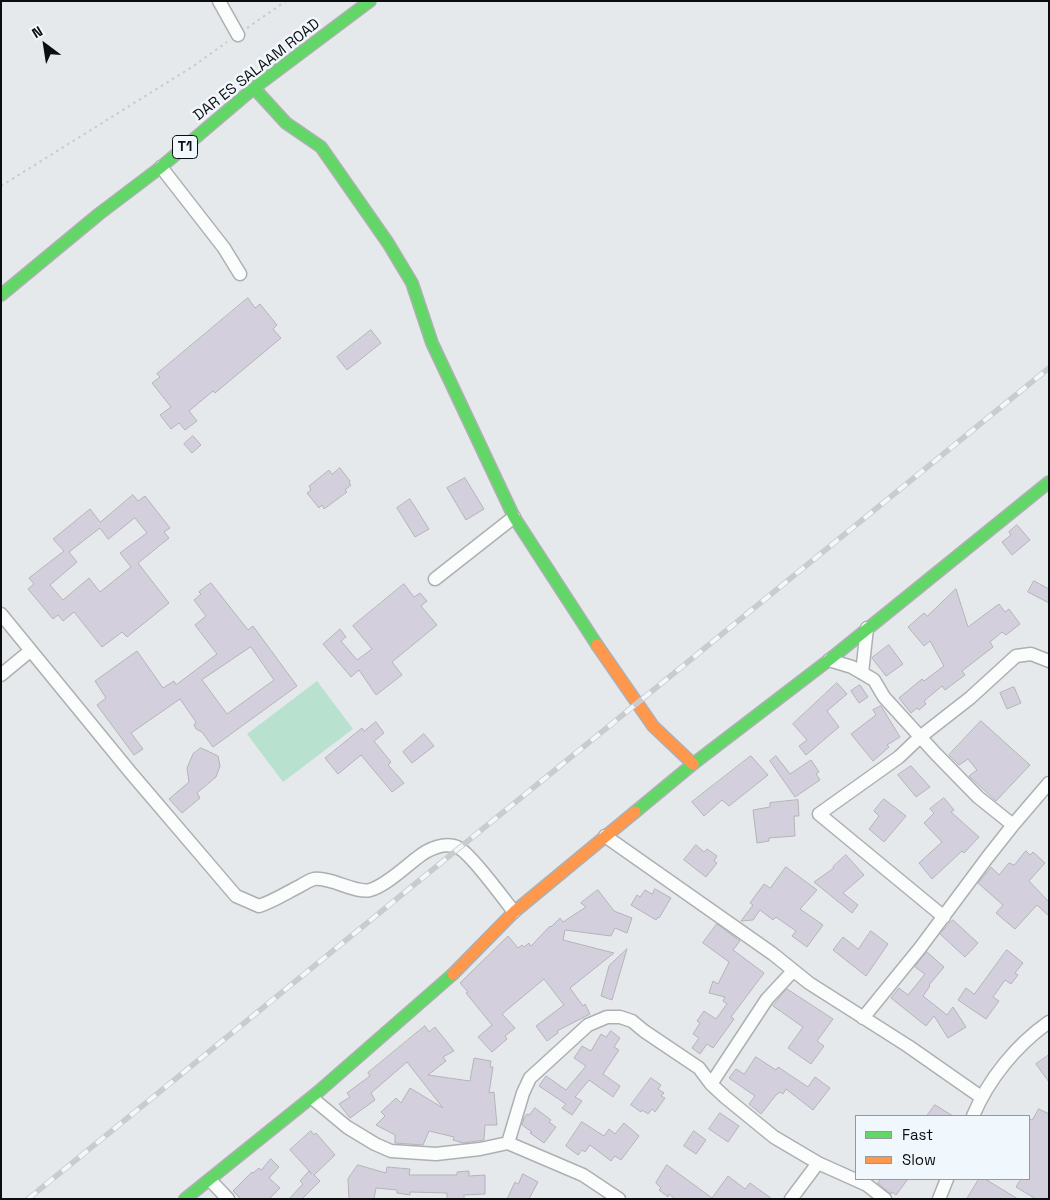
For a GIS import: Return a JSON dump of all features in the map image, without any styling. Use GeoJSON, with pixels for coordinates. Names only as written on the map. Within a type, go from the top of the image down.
{"type":"FeatureCollection","features":[{"type":"Feature","properties":{"kind":"main road","name":"DAR ES SALAAM ROAD"},"geometry":{"type":"LineString","coordinates":[[1,294],[99,214],[161,167],[254,88],[370,1]]}},
{"type":"Feature","properties":{"kind":"main road"},"geometry":{"type":"LineString","coordinates":[[254,88],[286,123],[321,147],[388,243],[412,283],[432,343],[514,517],[616,675],[653,726],[692,764]]}},
{"type":"Feature","properties":{"kind":"main road"},"geometry":{"type":"LineString","coordinates":[[185,1199],[312,1098],[399,1023],[493,935],[514,912],[605,836],[692,764],[829,660],[1049,482]]}},
{"type":"Feature","properties":{"kind":"street"},"geometry":{"type":"LineString","coordinates":[[219,1],[238,35]]}},
{"type":"Feature","properties":{"kind":"street"},"geometry":{"type":"LineString","coordinates":[[161,167],[224,248],[240,274]]}},
{"type":"Feature","properties":{"kind":"street"},"geometry":{"type":"LineString","coordinates":[[435,579],[514,517]]}},
{"type":"Feature","properties":{"kind":"street"},"geometry":{"type":"LineString","coordinates":[[1,614],[131,773],[236,896],[259,906],[313,879],[335,881],[365,892],[374,889],[420,856],[446,844],[460,848],[471,858],[514,912]]}},
{"type":"Feature","properties":{"kind":"street"},"geometry":{"type":"LineString","coordinates":[[862,673],[867,628]]}},
{"type":"Feature","properties":{"kind":"street"},"geometry":{"type":"LineString","coordinates":[[1,675],[30,651]]}},
{"type":"Feature","properties":{"kind":"street"},"geometry":{"type":"LineString","coordinates":[[944,917],[820,814],[898,757],[920,737],[970,698],[1016,656],[1031,654],[1049,661]]}},
{"type":"Feature","properties":{"kind":"street"},"geometry":{"type":"LineString","coordinates":[[829,660],[852,667],[874,680],[884,697],[978,798],[1014,825]]}},
{"type":"Feature","properties":{"kind":"street"},"geometry":{"type":"LineString","coordinates":[[863,1018],[944,917],[987,858],[1049,783]]}},
{"type":"Feature","properties":{"kind":"street"},"geometry":{"type":"LineString","coordinates":[[605,836],[773,954],[793,971],[908,1046],[981,1097]]}},
{"type":"Feature","properties":{"kind":"street"},"geometry":{"type":"LineString","coordinates":[[711,1084],[767,999],[793,971]]}},
{"type":"Feature","properties":{"kind":"street"},"geometry":{"type":"LineString","coordinates":[[508,1143],[523,1093],[530,1078],[588,1026],[607,1017],[620,1017],[632,1021],[699,1068],[711,1084],[774,1137],[818,1164],[855,1180]]}},
{"type":"Feature","properties":{"kind":"street"},"geometry":{"type":"LineString","coordinates":[[973,1115],[981,1097],[1003,1066],[1037,1030],[1049,1022]]}},
{"type":"Feature","properties":{"kind":"street"},"geometry":{"type":"LineString","coordinates":[[312,1098],[347,1127],[375,1144],[391,1151],[436,1154],[480,1149],[508,1143],[583,1175],[618,1199]]}},
{"type":"Feature","properties":{"kind":"street"},"geometry":{"type":"LineString","coordinates":[[791,1199],[818,1164]]}},
{"type":"Feature","properties":{"kind":"street"},"geometry":{"type":"LineString","coordinates":[[210,1180],[228,1199]]}},
{"type":"Feature","properties":{"kind":"street"},"geometry":{"type":"LineString","coordinates":[[855,1180],[867,1185],[885,1199]]}},
{"type":"Feature","properties":{"kind":"street"},"geometry":{"type":"LineString","coordinates":[[939,1199],[947,1180]]}},
{"type":"Feature","properties":{"kind":"path"},"geometry":{"type":"LineString","coordinates":[[1,186],[192,68],[286,1]]}},
{"type":"Feature","properties":{"kind":"green space"},"geometry":{"type":"Polygon","coordinates":[[[317,681],[353,729],[283,782],[247,734],[317,681]]]}},
{"type":"Feature","properties":{"kind":"building"},"geometry":{"type":"Polygon","coordinates":[[[248,298],[255,308],[260,304],[277,325],[273,329],[281,338],[215,393],[213,391],[189,411],[197,421],[185,430],[179,423],[171,429],[160,415],[171,407],[152,383],[160,377],[157,374],[248,298]]]}},
{"type":"Feature","properties":{"kind":"building"},"geometry":{"type":"Polygon","coordinates":[[[371,330],[381,343],[347,370],[337,357],[371,330]]]}},
{"type":"Feature","properties":{"kind":"building"},"geometry":{"type":"Polygon","coordinates":[[[193,436],[201,445],[192,453],[184,444],[193,436]]]}},
{"type":"Feature","properties":{"kind":"building"},"geometry":{"type":"Polygon","coordinates":[[[340,468],[351,485],[345,490],[347,492],[324,509],[322,505],[319,508],[307,493],[311,490],[309,486],[329,470],[332,474],[340,468]]]}},
{"type":"Feature","properties":{"kind":"building"},"geometry":{"type":"Polygon","coordinates":[[[465,478],[484,509],[466,520],[447,488],[465,478]]]}},
{"type":"Feature","properties":{"kind":"building"},"geometry":{"type":"Polygon","coordinates":[[[133,495],[138,501],[145,496],[170,528],[164,532],[169,538],[138,563],[169,603],[127,637],[122,632],[102,647],[74,612],[63,621],[58,615],[53,619],[28,589],[34,584],[29,578],[64,551],[53,539],[90,509],[100,522],[133,495]],[[135,518],[108,539],[100,528],[69,552],[77,562],[50,585],[63,600],[89,578],[100,592],[131,567],[120,553],[147,533],[135,518]]]}},
{"type":"Feature","properties":{"kind":"building"},"geometry":{"type":"Polygon","coordinates":[[[410,499],[429,529],[415,537],[397,508],[410,499]]]}},
{"type":"Feature","properties":{"kind":"building"},"geometry":{"type":"Polygon","coordinates":[[[1017,525],[1030,540],[1012,555],[1002,542],[1011,535],[1009,532],[1017,525]]]}},
{"type":"Feature","properties":{"kind":"building"},"geometry":{"type":"Polygon","coordinates":[[[1034,581],[1049,589],[1049,603],[1028,592],[1034,581]]]}},
{"type":"Feature","properties":{"kind":"building"},"geometry":{"type":"Polygon","coordinates":[[[211,583],[248,630],[253,626],[297,686],[213,747],[202,732],[196,729],[194,725],[196,722],[180,699],[131,733],[143,749],[134,755],[97,705],[106,698],[95,681],[137,651],[163,688],[174,681],[176,685],[217,654],[195,625],[206,616],[194,600],[201,594],[199,592],[211,583]],[[251,647],[202,680],[227,714],[274,680],[251,647]]]}},
{"type":"Feature","properties":{"kind":"building"},"geometry":{"type":"Polygon","coordinates":[[[404,584],[414,597],[420,593],[427,601],[421,606],[437,625],[392,662],[402,675],[376,695],[359,670],[351,677],[323,644],[340,629],[346,637],[341,641],[357,660],[372,649],[353,626],[404,584]]]}},
{"type":"Feature","properties":{"kind":"building"},"geometry":{"type":"Polygon","coordinates":[[[956,589],[968,627],[999,604],[1005,612],[1009,609],[1020,624],[1006,635],[1002,632],[990,642],[993,647],[962,671],[965,675],[945,690],[942,686],[924,701],[926,704],[919,710],[917,708],[911,713],[899,698],[922,679],[924,681],[944,666],[930,641],[924,646],[908,627],[924,613],[927,616],[956,589]]]}},
{"type":"Feature","properties":{"kind":"building"},"geometry":{"type":"Polygon","coordinates":[[[889,645],[903,664],[886,676],[872,658],[889,645]]]}},
{"type":"Feature","properties":{"kind":"building"},"geometry":{"type":"Polygon","coordinates":[[[837,683],[847,694],[827,711],[839,727],[806,755],[799,746],[807,740],[793,724],[837,683]]]}},
{"type":"Feature","properties":{"kind":"building"},"geometry":{"type":"Polygon","coordinates":[[[860,685],[868,697],[859,703],[851,691],[860,685]]]}},
{"type":"Feature","properties":{"kind":"building"},"geometry":{"type":"Polygon","coordinates":[[[1014,687],[1021,703],[1007,709],[1000,693],[1014,687]]]}},
{"type":"Feature","properties":{"kind":"building"},"geometry":{"type":"Polygon","coordinates":[[[881,706],[900,737],[887,745],[889,747],[873,761],[851,734],[876,715],[873,710],[881,706]]]}},
{"type":"Feature","properties":{"kind":"building"},"geometry":{"type":"Polygon","coordinates":[[[981,721],[1030,765],[996,801],[969,776],[977,770],[968,759],[959,765],[949,755],[981,721]]]}},
{"type":"Feature","properties":{"kind":"building"},"geometry":{"type":"Polygon","coordinates":[[[376,722],[384,733],[374,741],[391,762],[388,765],[404,783],[392,792],[361,755],[338,774],[325,758],[362,728],[364,731],[376,722]]]}},
{"type":"Feature","properties":{"kind":"building"},"geometry":{"type":"Polygon","coordinates":[[[424,734],[434,746],[412,763],[403,752],[424,734]]]}},
{"type":"Feature","properties":{"kind":"building"},"geometry":{"type":"Polygon","coordinates":[[[201,748],[218,756],[220,766],[216,777],[197,793],[200,798],[182,813],[169,799],[189,782],[187,768],[193,754],[201,748]]]}},
{"type":"Feature","properties":{"kind":"building"},"geometry":{"type":"Polygon","coordinates":[[[751,756],[768,775],[729,806],[722,800],[704,816],[692,802],[751,756]]]}},
{"type":"Feature","properties":{"kind":"building"},"geometry":{"type":"Polygon","coordinates":[[[776,756],[790,774],[811,760],[819,772],[816,774],[820,780],[795,797],[770,761],[776,756]]]}},
{"type":"Feature","properties":{"kind":"building"},"geometry":{"type":"Polygon","coordinates":[[[911,766],[930,787],[916,797],[898,775],[911,766]]]}},
{"type":"Feature","properties":{"kind":"building"},"geometry":{"type":"Polygon","coordinates":[[[944,798],[954,810],[951,812],[979,837],[964,853],[962,851],[932,879],[919,863],[942,842],[924,823],[934,813],[930,809],[944,798]]]}},
{"type":"Feature","properties":{"kind":"building"},"geometry":{"type":"Polygon","coordinates":[[[884,799],[906,816],[884,842],[869,829],[879,816],[874,811],[884,799]]]}},
{"type":"Feature","properties":{"kind":"building"},"geometry":{"type":"Polygon","coordinates":[[[798,800],[799,816],[794,816],[795,836],[769,838],[769,841],[757,843],[753,810],[770,807],[770,803],[798,800]]]}},
{"type":"Feature","properties":{"kind":"building"},"geometry":{"type":"Polygon","coordinates":[[[696,845],[704,852],[707,849],[717,856],[714,861],[717,863],[706,877],[684,860],[696,845]]]}},
{"type":"Feature","properties":{"kind":"building"},"geometry":{"type":"Polygon","coordinates":[[[1026,851],[1030,855],[1033,852],[1045,863],[1029,881],[1049,902],[1049,916],[1037,905],[1015,929],[996,913],[1003,905],[978,883],[991,867],[999,875],[1009,863],[1014,865],[1026,851]]]}},
{"type":"Feature","properties":{"kind":"building"},"geometry":{"type":"Polygon","coordinates":[[[846,855],[864,875],[843,893],[858,905],[852,913],[814,882],[834,868],[846,855]]]}},
{"type":"Feature","properties":{"kind":"building"},"geometry":{"type":"Polygon","coordinates":[[[786,867],[817,890],[800,909],[823,925],[807,947],[792,936],[796,931],[776,917],[773,920],[760,910],[753,920],[741,921],[753,905],[750,903],[764,884],[770,888],[786,867]]]}},
{"type":"Feature","properties":{"kind":"building"},"geometry":{"type":"Polygon","coordinates":[[[655,889],[671,898],[656,920],[631,905],[637,895],[640,897],[645,890],[652,894],[655,889]]]}},
{"type":"Feature","properties":{"kind":"building"},"geometry":{"type":"Polygon","coordinates":[[[598,890],[614,911],[632,918],[627,933],[615,928],[611,936],[565,930],[563,940],[614,953],[570,988],[583,1006],[585,1004],[590,1014],[557,1031],[558,1033],[547,1041],[536,1026],[564,1005],[544,979],[502,1014],[515,1028],[505,1036],[507,1039],[492,1052],[478,1037],[492,1025],[460,983],[508,936],[518,948],[522,945],[524,947],[529,943],[530,946],[532,945],[560,918],[563,922],[586,907],[581,903],[598,890]]]}},
{"type":"Feature","properties":{"kind":"building"},"geometry":{"type":"Polygon","coordinates":[[[953,920],[978,943],[965,957],[940,934],[953,920]]]}},
{"type":"Feature","properties":{"kind":"building"},"geometry":{"type":"Polygon","coordinates":[[[717,924],[740,941],[733,950],[764,973],[731,1017],[734,1019],[713,1048],[707,1044],[700,1054],[692,1048],[699,1038],[693,1034],[700,1023],[697,1021],[704,1011],[716,1019],[727,1004],[723,1001],[725,997],[709,993],[713,981],[718,984],[729,962],[703,943],[717,924]]]}},
{"type":"Feature","properties":{"kind":"building"},"geometry":{"type":"Polygon","coordinates":[[[871,931],[888,944],[866,976],[833,950],[843,937],[858,949],[871,931]]]}},
{"type":"Feature","properties":{"kind":"building"},"geometry":{"type":"Polygon","coordinates":[[[627,949],[612,1000],[601,996],[609,966],[627,949]]]}},
{"type":"Feature","properties":{"kind":"building"},"geometry":{"type":"Polygon","coordinates":[[[1007,950],[1023,963],[1015,973],[1018,975],[1011,984],[1005,980],[993,997],[999,1001],[986,1019],[958,1000],[966,988],[974,994],[1007,950]]]}},
{"type":"Feature","properties":{"kind":"building"},"geometry":{"type":"Polygon","coordinates":[[[927,952],[944,967],[929,985],[923,996],[947,1015],[953,1007],[966,1027],[948,1038],[934,1016],[926,1026],[891,998],[899,988],[908,995],[925,974],[915,967],[927,952]]]}},
{"type":"Feature","properties":{"kind":"building"},"geometry":{"type":"Polygon","coordinates":[[[787,989],[833,1019],[817,1041],[824,1046],[811,1064],[788,1048],[803,1027],[773,1006],[787,989]]]}},
{"type":"Feature","properties":{"kind":"building"},"geometry":{"type":"Polygon","coordinates":[[[425,1026],[429,1032],[435,1027],[454,1051],[443,1057],[446,1061],[428,1075],[470,1081],[474,1058],[491,1061],[490,1067],[493,1067],[489,1093],[494,1092],[497,1125],[485,1125],[484,1140],[463,1143],[453,1140],[454,1137],[429,1131],[423,1145],[395,1143],[395,1135],[376,1125],[385,1116],[381,1112],[396,1098],[401,1103],[410,1088],[443,1108],[407,1062],[371,1093],[375,1100],[350,1118],[339,1104],[350,1097],[347,1093],[370,1076],[368,1073],[425,1026]]]}},
{"type":"Feature","properties":{"kind":"building"},"geometry":{"type":"Polygon","coordinates":[[[611,1031],[620,1038],[614,1047],[619,1050],[603,1074],[620,1086],[613,1097],[589,1080],[575,1097],[582,1101],[572,1115],[562,1108],[566,1104],[539,1086],[546,1076],[566,1090],[586,1066],[574,1058],[582,1046],[591,1051],[601,1034],[606,1037],[611,1031]]]}},
{"type":"Feature","properties":{"kind":"building"},"geometry":{"type":"Polygon","coordinates":[[[1049,1055],[1049,1082],[1036,1064],[1049,1055]]]}},
{"type":"Feature","properties":{"kind":"building"},"geometry":{"type":"Polygon","coordinates":[[[756,1057],[776,1070],[778,1067],[808,1087],[815,1077],[830,1088],[813,1110],[786,1089],[783,1094],[780,1092],[776,1095],[761,1114],[749,1104],[755,1096],[729,1078],[736,1069],[744,1074],[756,1057]]]}},
{"type":"Feature","properties":{"kind":"building"},"geometry":{"type":"Polygon","coordinates":[[[651,1078],[661,1085],[658,1089],[664,1093],[661,1096],[665,1098],[655,1112],[652,1109],[648,1114],[642,1110],[641,1112],[631,1105],[651,1078]]]}},
{"type":"Feature","properties":{"kind":"building"},"geometry":{"type":"Polygon","coordinates":[[[935,1105],[951,1115],[928,1115],[935,1105]]]}},
{"type":"Feature","properties":{"kind":"building"},"geometry":{"type":"Polygon","coordinates":[[[535,1108],[551,1120],[549,1122],[556,1127],[544,1143],[522,1125],[527,1114],[529,1115],[535,1108]]]}},
{"type":"Feature","properties":{"kind":"building"},"geometry":{"type":"Polygon","coordinates":[[[1039,1109],[1049,1114],[1049,1199],[1036,1199],[1016,1187],[1020,1180],[1030,1180],[1030,1119],[1032,1120],[1039,1109]]]}},
{"type":"Feature","properties":{"kind":"building"},"geometry":{"type":"Polygon","coordinates":[[[720,1113],[739,1126],[728,1142],[709,1129],[720,1113]]]}},
{"type":"Feature","properties":{"kind":"building"},"geometry":{"type":"Polygon","coordinates":[[[582,1122],[604,1136],[609,1129],[615,1134],[624,1123],[639,1136],[621,1160],[615,1156],[611,1161],[590,1145],[585,1152],[582,1150],[578,1155],[566,1146],[582,1122]]]}},
{"type":"Feature","properties":{"kind":"building"},"geometry":{"type":"Polygon","coordinates":[[[311,1131],[314,1135],[316,1133],[335,1155],[314,1175],[320,1181],[302,1199],[289,1199],[303,1184],[300,1181],[309,1171],[312,1174],[290,1150],[311,1131]]]}},
{"type":"Feature","properties":{"kind":"building"},"geometry":{"type":"Polygon","coordinates":[[[694,1131],[706,1140],[696,1154],[684,1146],[694,1131]]]}},
{"type":"Feature","properties":{"kind":"building"},"geometry":{"type":"Polygon","coordinates":[[[271,1159],[279,1167],[269,1178],[280,1188],[269,1199],[241,1199],[233,1191],[252,1172],[259,1168],[261,1170],[271,1159]]]}},
{"type":"Feature","properties":{"kind":"building"},"geometry":{"type":"Polygon","coordinates":[[[358,1165],[386,1173],[387,1167],[410,1169],[409,1175],[457,1175],[457,1172],[469,1171],[469,1176],[485,1175],[485,1194],[464,1195],[464,1199],[447,1199],[447,1193],[410,1192],[410,1195],[397,1193],[397,1190],[376,1188],[374,1199],[349,1199],[348,1179],[358,1165]]]}},
{"type":"Feature","properties":{"kind":"building"},"geometry":{"type":"Polygon","coordinates":[[[667,1165],[712,1198],[728,1176],[745,1189],[750,1183],[772,1199],[675,1199],[669,1194],[668,1197],[659,1190],[661,1188],[656,1183],[667,1165]]]}},
{"type":"Feature","properties":{"kind":"building"},"geometry":{"type":"Polygon","coordinates":[[[523,1174],[538,1182],[529,1199],[507,1199],[515,1182],[518,1184],[523,1174]]]}},
{"type":"Feature","properties":{"kind":"building"},"geometry":{"type":"Polygon","coordinates":[[[880,1180],[907,1180],[896,1195],[892,1192],[891,1194],[878,1183],[880,1180]]]}},
{"type":"Feature","properties":{"kind":"building"},"geometry":{"type":"Polygon","coordinates":[[[978,1180],[987,1180],[1018,1199],[967,1199],[978,1180]]]}},
{"type":"Feature","properties":{"kind":"railway"},"geometry":{"type":"LineString","coordinates":[[28,1199],[1049,368]]}},
{"type":"Feature","properties":{"kind":"traffic: fast"},"geometry":{"type":"LineString","coordinates":[[1,295],[99,214],[161,167],[254,88],[370,1]]}},
{"type":"Feature","properties":{"kind":"traffic: fast"},"geometry":{"type":"LineString","coordinates":[[254,88],[286,123],[321,147],[388,243],[412,283],[432,343],[514,517],[597,645]]}},
{"type":"Feature","properties":{"kind":"traffic: fast"},"geometry":{"type":"LineString","coordinates":[[635,812],[693,764],[829,660],[1049,482]]}},
{"type":"Feature","properties":{"kind":"traffic: fast"},"geometry":{"type":"LineString","coordinates":[[185,1199],[318,1092],[453,974]]}},
{"type":"Feature","properties":{"kind":"traffic: slow"},"geometry":{"type":"LineString","coordinates":[[597,645],[653,726],[693,764]]}},
{"type":"Feature","properties":{"kind":"traffic: slow"},"geometry":{"type":"LineString","coordinates":[[453,974],[514,912],[635,812]]}}]}
